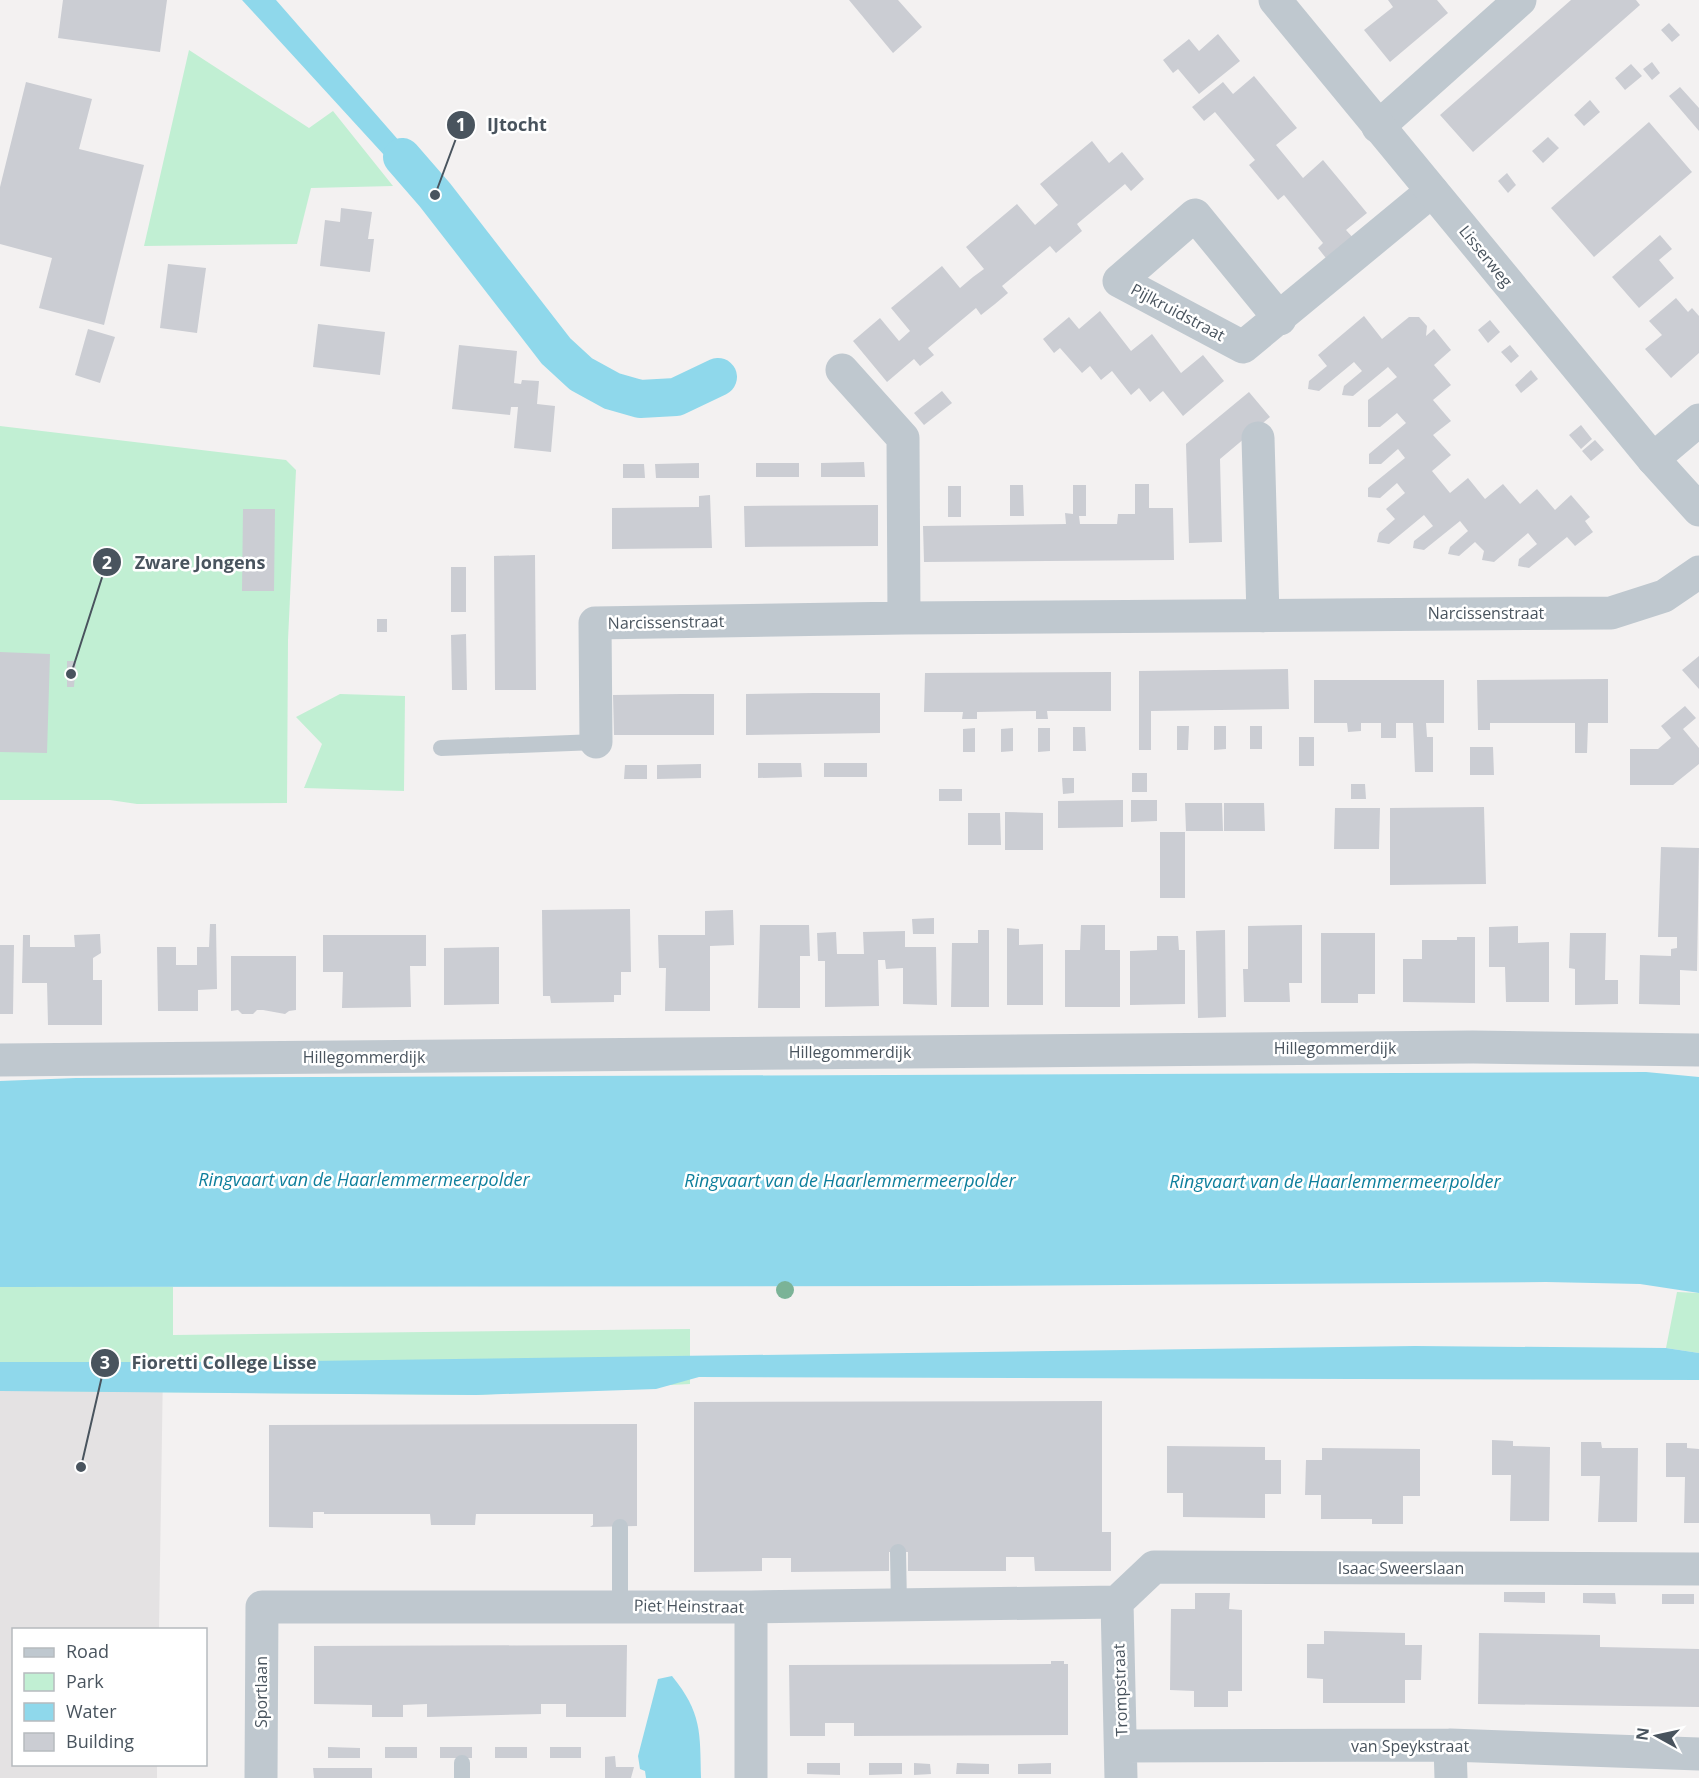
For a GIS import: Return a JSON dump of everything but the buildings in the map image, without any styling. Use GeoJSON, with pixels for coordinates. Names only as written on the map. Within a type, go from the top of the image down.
{"type":"FeatureCollection","features":[{"type":"Feature","properties":{"kind":"street","name":"Lisserweg"},"geometry":{"type":"LineString","coordinates":[[1275,0],[1653,459],[1699,510]]}},
{"type":"Feature","properties":{"kind":"street"},"geometry":{"type":"LineString","coordinates":[[1378,127],[1520,0]]}},
{"type":"Feature","properties":{"kind":"street","name":"Pijlkruidstraat"},"geometry":{"type":"LineString","coordinates":[[1280,319],[1195,215],[1119,281],[1243,348],[1280,319],[1432,190]]}},
{"type":"Feature","properties":{"kind":"street"},"geometry":{"type":"LineString","coordinates":[[842,370],[903,438],[904,618]]}},
{"type":"Feature","properties":{"kind":"street"},"geometry":{"type":"LineString","coordinates":[[1653,459],[1699,420]]}},
{"type":"Feature","properties":{"kind":"street"},"geometry":{"type":"LineString","coordinates":[[1258,438],[1263,616]]}},
{"type":"Feature","properties":{"kind":"street","name":"Narcissenstraat"},"geometry":{"type":"LineString","coordinates":[[596,742],[595,623],[904,618],[1611,613],[1664,596],[1699,572]]}},
{"type":"Feature","properties":{"kind":"street","name":"Hillegommerdijk"},"geometry":{"type":"LineString","coordinates":[[0,1060],[1461,1047],[1699,1050]]}},
{"type":"Feature","properties":{"kind":"street","name":"Isaac Sweerslaan"},"geometry":{"type":"LineString","coordinates":[[1117,1602],[1154,1567],[1699,1569]]}},
{"type":"Feature","properties":{"kind":"street","name":"Piet Heinstraat"},"geometry":{"type":"LineString","coordinates":[[262,1607],[751,1606],[1117,1602]]}},
{"type":"Feature","properties":{"kind":"street","name":"Trompstraat"},"geometry":{"type":"LineString","coordinates":[[1117,1602],[1121,1762]]}},
{"type":"Feature","properties":{"kind":"street"},"geometry":{"type":"LineString","coordinates":[[751,1606],[751,1778]]}},
{"type":"Feature","properties":{"kind":"street","name":"Sportlaan"},"geometry":{"type":"LineString","coordinates":[[261,1778],[262,1607]]}},
{"type":"Feature","properties":{"kind":"street"},"geometry":{"type":"LineString","coordinates":[[1450,1745],[1451,1778]]}},
{"type":"Feature","properties":{"kind":"street","name":"van Speykstraat"},"geometry":{"type":"LineString","coordinates":[[1121,1762],[1450,1745],[1699,1754]]}},
{"type":"Feature","properties":{"kind":"lane","name":"Narcissenstraat"},"geometry":{"type":"LineString","coordinates":[[441,748],[596,742]]}},
{"type":"Feature","properties":{"kind":"lane"},"geometry":{"type":"LineString","coordinates":[[620,1527],[620,1605]]}},
{"type":"Feature","properties":{"kind":"lane"},"geometry":{"type":"LineString","coordinates":[[898,1552],[899,1605]]}},
{"type":"Feature","properties":{"kind":"shaded area"},"geometry":{"type":"Polygon","coordinates":[[[164,1303],[159,1628],[12,1628],[12,1766],[157,1766],[157,1778],[0,1778],[0,1305],[164,1303]]]}},
{"type":"Feature","properties":{"kind":"green space"},"geometry":{"type":"Polygon","coordinates":[[[189,50],[309,128],[333,111],[393,186],[311,188],[297,244],[144,246],[189,50]]]}},
{"type":"Feature","properties":{"kind":"green space"},"geometry":{"type":"Polygon","coordinates":[[[0,426],[286,460],[296,470],[288,640],[287,803],[137,804],[110,800],[0,800],[0,426]]]}},
{"type":"Feature","properties":{"kind":"green space"},"geometry":{"type":"Polygon","coordinates":[[[340,694],[405,696],[404,791],[304,788],[322,744],[296,717],[340,694]]]}},
{"type":"Feature","properties":{"kind":"green space"},"geometry":{"type":"Polygon","coordinates":[[[0,1287],[173,1287],[173,1335],[690,1329],[690,1384],[476,1395],[41,1391],[39,1362],[0,1362],[0,1287]]]}},
{"type":"Feature","properties":{"kind":"green space"},"geometry":{"type":"Polygon","coordinates":[[[1677,1292],[1699,1293],[1699,1353],[1666,1348],[1677,1292]]]}},
{"type":"Feature","properties":{"kind":"water"},"geometry":{"type":"Polygon","coordinates":[[[242,0],[276,0],[442,190],[428,203],[242,0]]]}},
{"type":"Feature","properties":{"kind":"water","name":"Ringvaart van de Haarlemmermeerpolder"},"geometry":{"type":"Polygon","coordinates":[[[1646,1072],[1699,1077],[1699,1293],[1640,1284],[1546,1282],[967,1286],[0,1287],[0,1081],[76,1078],[1646,1072]]]}},
{"type":"Feature","properties":{"kind":"water"},"geometry":{"type":"Polygon","coordinates":[[[1415,1346],[1666,1348],[1699,1353],[1699,1380],[699,1377],[656,1389],[476,1395],[0,1391],[0,1362],[240,1362],[1415,1346]]]}},
{"type":"Feature","properties":{"kind":"water"},"geometry":{"type":"Polygon","coordinates":[[[672,1676],[694,1712],[699,1735],[701,1778],[646,1778],[645,1771],[640,1769],[638,1756],[658,1679],[672,1676]]]}},
{"type":"Feature","properties":{"kind":"waterway"},"geometry":{"type":"LineString","coordinates":[[402,157],[435,195],[556,351],[581,374],[612,391],[640,399],[676,397],[718,377]]}},
{"type":"Feature","properties":{"kind":"place","name":"IJtocht"},"geometry":{"type":"Point","coordinates":[435,195]}},
{"type":"Feature","properties":{"kind":"place","name":"Zware Jongens"},"geometry":{"type":"Point","coordinates":[71,674]}},
{"type":"Feature","properties":{"kind":"place","name":"Fioretti College Lisse"},"geometry":{"type":"Point","coordinates":[81,1467]}}]}
